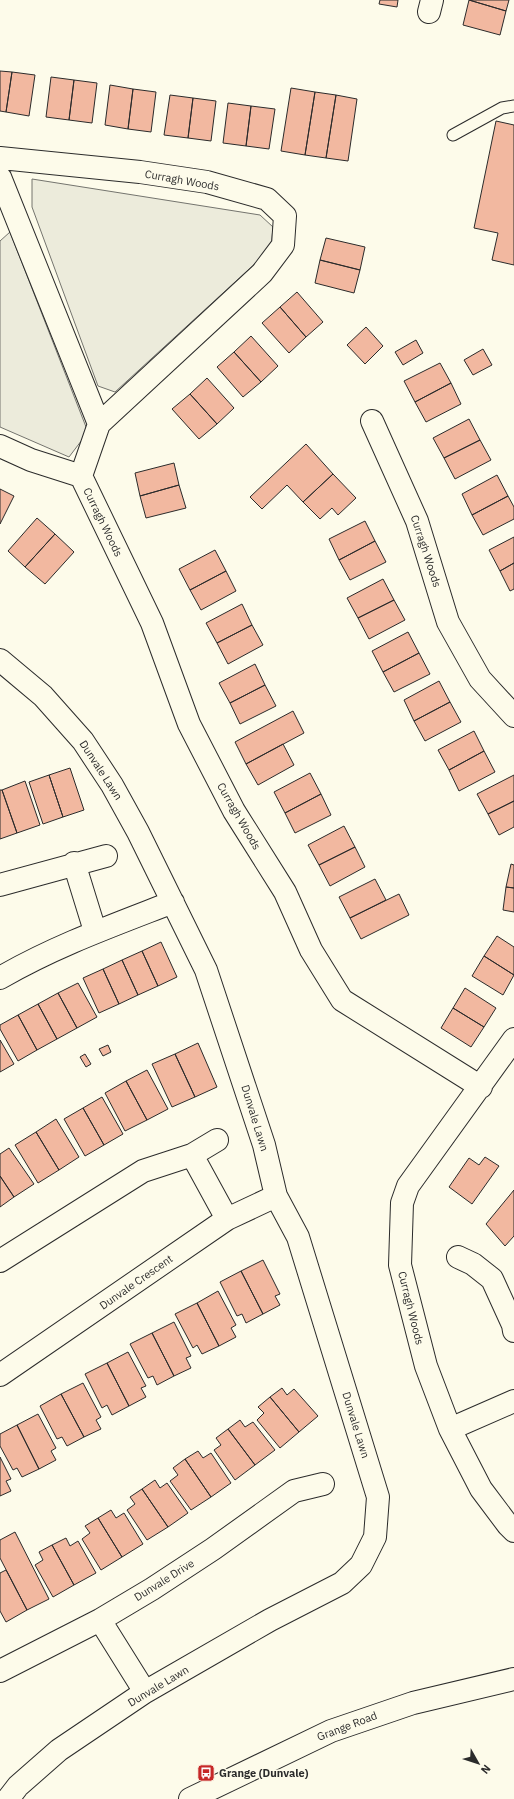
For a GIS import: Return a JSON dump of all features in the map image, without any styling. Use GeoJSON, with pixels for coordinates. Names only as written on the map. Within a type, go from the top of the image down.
{"type":"FeatureCollection","features":[{"type":"Feature","properties":{"kind":"street","name":"Curragh Woods"},"geometry":{"type":"LineString","coordinates":[[0,158],[140,172],[207,182],[267,199],[285,216],[283,245],[262,273],[99,424],[81,476],[152,623],[189,724],[234,811],[286,892],[311,950],[342,1000],[481,1087]]}},
{"type":"Feature","properties":{"kind":"street"},"geometry":{"type":"LineString","coordinates":[[0,177],[99,424]]}},
{"type":"Feature","properties":{"kind":"street","name":"Curragh Woods"},"geometry":{"type":"LineString","coordinates":[[372,421],[418,521],[448,622],[480,680],[514,716]]}},
{"type":"Feature","properties":{"kind":"street","name":"Curragh Woods"},"geometry":{"type":"LineString","coordinates":[[0,446],[30,460],[81,476]]}},
{"type":"Feature","properties":{"kind":"street","name":"Dunvale Lawn"},"geometry":{"type":"LineString","coordinates":[[0,660],[43,696],[83,741],[112,785],[138,832],[206,970],[264,1145],[276,1196],[298,1237],[378,1497],[375,1537],[361,1565],[342,1583],[270,1620],[145,1692],[59,1750],[18,1795]]}},
{"type":"Feature","properties":{"kind":"street"},"geometry":{"type":"LineString","coordinates":[[0,885],[74,863],[106,856]]}},
{"type":"Feature","properties":{"kind":"street"},"geometry":{"type":"LineString","coordinates":[[74,863],[95,931]]}},
{"type":"Feature","properties":{"kind":"street"},"geometry":{"type":"LineString","coordinates":[[0,978],[33,959],[95,931],[173,902]]}},
{"type":"Feature","properties":{"kind":"street","name":"Curragh Woods"},"geometry":{"type":"LineString","coordinates":[[514,1039],[481,1087],[416,1173],[408,1186],[402,1203],[400,1265],[426,1366],[450,1429],[481,1489],[508,1526],[514,1531]]}},
{"type":"Feature","properties":{"kind":"street"},"geometry":{"type":"LineString","coordinates":[[0,1261],[143,1171],[192,1155],[217,1140]]}},
{"type":"Feature","properties":{"kind":"street"},"geometry":{"type":"LineString","coordinates":[[192,1155],[227,1219]]}},
{"type":"Feature","properties":{"kind":"street","name":"Dunvale Crescent"},"geometry":{"type":"LineString","coordinates":[[0,1375],[227,1219],[276,1196]]}},
{"type":"Feature","properties":{"kind":"street"},"geometry":{"type":"LineString","coordinates":[[458,1257],[473,1264],[492,1279],[513,1325],[514,1331]]}},
{"type":"Feature","properties":{"kind":"street"},"geometry":{"type":"LineString","coordinates":[[450,1429],[514,1400]]}},
{"type":"Feature","properties":{"kind":"street","name":"Dunvale Drive"},"geometry":{"type":"LineString","coordinates":[[0,1671],[100,1620],[152,1589],[213,1549],[294,1491],[323,1484]]}},
{"type":"Feature","properties":{"kind":"street"},"geometry":{"type":"LineString","coordinates":[[100,1620],[145,1692]]}},
{"type":"Feature","properties":{"kind":"street","name":"Grange Road"},"geometry":{"type":"LineString","coordinates":[[190,1799],[331,1731],[414,1703],[514,1679]]}},
{"type":"Feature","properties":{"kind":"lane"},"geometry":{"type":"LineString","coordinates":[[453,135],[502,108],[514,106]]}},
{"type":"Feature","properties":{"kind":"shaded area"},"geometry":{"type":"Polygon","coordinates":[[[32,179],[260,215],[273,227],[271,249],[115,392],[98,386],[32,207],[32,179]]]}},
{"type":"Feature","properties":{"kind":"shaded area"},"geometry":{"type":"Polygon","coordinates":[[[10,232],[88,432],[69,457],[0,427],[0,241],[10,232]]]}},
{"type":"Feature","properties":{"kind":"building"},"geometry":{"type":"Polygon","coordinates":[[[380,0],[398,0],[397,7],[379,4],[380,0]]]}},
{"type":"Feature","properties":{"kind":"building"},"geometry":{"type":"Polygon","coordinates":[[[469,0],[506,11],[500,35],[463,25],[469,0]]]}},
{"type":"Feature","properties":{"kind":"building"},"geometry":{"type":"Polygon","coordinates":[[[469,0],[509,0],[506,11],[469,0]]]}},
{"type":"Feature","properties":{"kind":"building"},"geometry":{"type":"Polygon","coordinates":[[[0,71],[12,72],[6,112],[0,111],[0,71]]]}},
{"type":"Feature","properties":{"kind":"building"},"geometry":{"type":"Polygon","coordinates":[[[12,72],[35,75],[29,116],[6,112],[12,72]]]}},
{"type":"Feature","properties":{"kind":"building"},"geometry":{"type":"Polygon","coordinates":[[[51,77],[74,80],[69,120],[46,117],[51,77]]]}},
{"type":"Feature","properties":{"kind":"building"},"geometry":{"type":"Polygon","coordinates":[[[74,80],[97,83],[92,123],[69,120],[74,80]]]}},
{"type":"Feature","properties":{"kind":"building"},"geometry":{"type":"Polygon","coordinates":[[[110,85],[133,89],[128,129],[105,125],[110,85]]]}},
{"type":"Feature","properties":{"kind":"building"},"geometry":{"type":"Polygon","coordinates":[[[291,88],[315,92],[305,155],[281,151],[291,88]]]}},
{"type":"Feature","properties":{"kind":"building"},"geometry":{"type":"Polygon","coordinates":[[[133,89],[156,92],[151,132],[128,129],[133,89]]]}},
{"type":"Feature","properties":{"kind":"building"},"geometry":{"type":"Polygon","coordinates":[[[315,92],[336,95],[326,158],[305,155],[315,92]]]}},
{"type":"Feature","properties":{"kind":"building"},"geometry":{"type":"Polygon","coordinates":[[[170,95],[193,98],[188,138],[164,135],[170,95]]]}},
{"type":"Feature","properties":{"kind":"building"},"geometry":{"type":"Polygon","coordinates":[[[336,95],[357,99],[348,161],[326,158],[336,95]]]}},
{"type":"Feature","properties":{"kind":"building"},"geometry":{"type":"Polygon","coordinates":[[[193,98],[216,101],[211,141],[188,138],[193,98]]]}},
{"type":"Feature","properties":{"kind":"building"},"geometry":{"type":"Polygon","coordinates":[[[228,103],[251,106],[246,146],[223,143],[228,103]]]}},
{"type":"Feature","properties":{"kind":"building"},"geometry":{"type":"Polygon","coordinates":[[[251,106],[275,109],[269,149],[246,146],[251,106]]]}},
{"type":"Feature","properties":{"kind":"building"},"geometry":{"type":"Polygon","coordinates":[[[496,121],[514,125],[514,265],[492,260],[498,233],[474,228],[496,121]]]}},
{"type":"Feature","properties":{"kind":"building"},"geometry":{"type":"Polygon","coordinates":[[[326,238],[365,247],[360,270],[320,260],[326,238]]]}},
{"type":"Feature","properties":{"kind":"building"},"geometry":{"type":"Polygon","coordinates":[[[320,260],[360,270],[354,293],[315,283],[320,260]]]}},
{"type":"Feature","properties":{"kind":"building"},"geometry":{"type":"Polygon","coordinates":[[[297,292],[323,322],[306,337],[280,307],[297,292]]]}},
{"type":"Feature","properties":{"kind":"building"},"geometry":{"type":"Polygon","coordinates":[[[280,307],[306,337],[289,353],[262,323],[280,307]]]}},
{"type":"Feature","properties":{"kind":"building"},"geometry":{"type":"Polygon","coordinates":[[[366,327],[383,346],[365,364],[347,345],[366,327]]]}},
{"type":"Feature","properties":{"kind":"building"},"geometry":{"type":"Polygon","coordinates":[[[251,336],[278,366],[261,382],[234,352],[251,336]]]}},
{"type":"Feature","properties":{"kind":"building"},"geometry":{"type":"Polygon","coordinates":[[[416,340],[423,353],[403,365],[395,352],[416,340]]]}},
{"type":"Feature","properties":{"kind":"building"},"geometry":{"type":"Polygon","coordinates":[[[483,349],[492,365],[473,375],[464,360],[483,349]]]}},
{"type":"Feature","properties":{"kind":"building"},"geometry":{"type":"Polygon","coordinates":[[[234,352],[261,382],[243,397],[217,367],[234,352]]]}},
{"type":"Feature","properties":{"kind":"building"},"geometry":{"type":"Polygon","coordinates":[[[440,363],[451,383],[415,402],[404,381],[440,363]]]}},
{"type":"Feature","properties":{"kind":"building"},"geometry":{"type":"Polygon","coordinates":[[[207,378],[234,408],[217,424],[190,394],[207,378]]]}},
{"type":"Feature","properties":{"kind":"building"},"geometry":{"type":"Polygon","coordinates":[[[451,383],[461,404],[426,422],[415,402],[451,383]]]}},
{"type":"Feature","properties":{"kind":"building"},"geometry":{"type":"Polygon","coordinates":[[[190,394],[217,424],[199,439],[172,409],[190,394]]]}},
{"type":"Feature","properties":{"kind":"building"},"geometry":{"type":"Polygon","coordinates":[[[469,419],[480,440],[444,458],[433,438],[469,419]]]}},
{"type":"Feature","properties":{"kind":"building"},"geometry":{"type":"Polygon","coordinates":[[[480,440],[491,460],[455,479],[444,458],[480,440]]]}},
{"type":"Feature","properties":{"kind":"building"},"geometry":{"type":"Polygon","coordinates":[[[306,444],[333,474],[303,502],[287,485],[262,509],[250,497],[306,444]]]}},
{"type":"Feature","properties":{"kind":"building"},"geometry":{"type":"Polygon","coordinates":[[[174,463],[179,485],[140,496],[135,473],[174,463]]]}},
{"type":"Feature","properties":{"kind":"building"},"geometry":{"type":"Polygon","coordinates":[[[333,474],[356,498],[338,515],[332,508],[320,519],[303,502],[333,474]]]}},
{"type":"Feature","properties":{"kind":"building"},"geometry":{"type":"Polygon","coordinates":[[[497,475],[508,496],[472,515],[462,494],[497,475]]]}},
{"type":"Feature","properties":{"kind":"building"},"geometry":{"type":"Polygon","coordinates":[[[179,485],[186,508],[146,518],[140,496],[179,485]]]}},
{"type":"Feature","properties":{"kind":"building"},"geometry":{"type":"Polygon","coordinates":[[[0,489],[14,496],[0,524],[0,489]]]}},
{"type":"Feature","properties":{"kind":"building"},"geometry":{"type":"Polygon","coordinates":[[[508,496],[514,507],[514,519],[483,535],[472,515],[508,496]]]}},
{"type":"Feature","properties":{"kind":"building"},"geometry":{"type":"Polygon","coordinates":[[[37,518],[55,534],[25,567],[8,551],[37,518]]]}},
{"type":"Feature","properties":{"kind":"building"},"geometry":{"type":"Polygon","coordinates":[[[365,521],[375,541],[339,560],[329,539],[365,521]]]}},
{"type":"Feature","properties":{"kind":"building"},"geometry":{"type":"Polygon","coordinates":[[[55,534],[74,552],[45,584],[25,567],[55,534]]]}},
{"type":"Feature","properties":{"kind":"building"},"geometry":{"type":"Polygon","coordinates":[[[514,537],[514,563],[500,571],[489,550],[514,537]]]}},
{"type":"Feature","properties":{"kind":"building"},"geometry":{"type":"Polygon","coordinates":[[[375,541],[386,562],[350,580],[339,560],[375,541]]]}},
{"type":"Feature","properties":{"kind":"building"},"geometry":{"type":"Polygon","coordinates":[[[215,550],[226,571],[190,590],[179,569],[215,550]]]}},
{"type":"Feature","properties":{"kind":"building"},"geometry":{"type":"Polygon","coordinates":[[[514,563],[514,589],[510,591],[500,571],[514,563]]]}},
{"type":"Feature","properties":{"kind":"building"},"geometry":{"type":"Polygon","coordinates":[[[226,571],[236,591],[201,610],[190,590],[226,571]]]}},
{"type":"Feature","properties":{"kind":"building"},"geometry":{"type":"Polygon","coordinates":[[[383,579],[394,600],[358,618],[347,598],[383,579]]]}},
{"type":"Feature","properties":{"kind":"building"},"geometry":{"type":"Polygon","coordinates":[[[394,600],[405,620],[369,639],[358,618],[394,600]]]}},
{"type":"Feature","properties":{"kind":"building"},"geometry":{"type":"Polygon","coordinates":[[[242,604],[252,625],[217,643],[206,623],[242,604]]]}},
{"type":"Feature","properties":{"kind":"building"},"geometry":{"type":"Polygon","coordinates":[[[252,625],[263,645],[228,664],[217,643],[252,625]]]}},
{"type":"Feature","properties":{"kind":"building"},"geometry":{"type":"Polygon","coordinates":[[[408,632],[419,653],[383,672],[372,651],[408,632]]]}},
{"type":"Feature","properties":{"kind":"building"},"geometry":{"type":"Polygon","coordinates":[[[419,653],[430,674],[394,692],[383,672],[419,653]]]}},
{"type":"Feature","properties":{"kind":"building"},"geometry":{"type":"Polygon","coordinates":[[[255,664],[265,685],[230,703],[219,683],[255,664]]]}},
{"type":"Feature","properties":{"kind":"building"},"geometry":{"type":"Polygon","coordinates":[[[439,681],[450,702],[414,721],[404,700],[439,681]]]}},
{"type":"Feature","properties":{"kind":"building"},"geometry":{"type":"Polygon","coordinates":[[[265,685],[276,706],[240,724],[230,703],[265,685]]]}},
{"type":"Feature","properties":{"kind":"building"},"geometry":{"type":"Polygon","coordinates":[[[450,702],[461,722],[425,741],[414,721],[450,702]]]}},
{"type":"Feature","properties":{"kind":"building"},"geometry":{"type":"Polygon","coordinates":[[[293,711],[304,733],[246,764],[235,742],[293,711]]]}},
{"type":"Feature","properties":{"kind":"building"},"geometry":{"type":"Polygon","coordinates":[[[474,731],[484,751],[449,770],[438,750],[474,731]]]}},
{"type":"Feature","properties":{"kind":"building"},"geometry":{"type":"Polygon","coordinates":[[[283,744],[294,765],[258,785],[246,764],[283,744]]]}},
{"type":"Feature","properties":{"kind":"building"},"geometry":{"type":"Polygon","coordinates":[[[484,751],[495,772],[459,791],[449,770],[484,751]]]}},
{"type":"Feature","properties":{"kind":"building"},"geometry":{"type":"Polygon","coordinates":[[[70,768],[84,810],[63,817],[49,775],[70,768]]]}},
{"type":"Feature","properties":{"kind":"building"},"geometry":{"type":"Polygon","coordinates":[[[310,773],[321,794],[285,813],[274,792],[310,773]]]}},
{"type":"Feature","properties":{"kind":"building"},"geometry":{"type":"Polygon","coordinates":[[[49,775],[63,817],[43,824],[29,782],[49,775]]]}},
{"type":"Feature","properties":{"kind":"building"},"geometry":{"type":"Polygon","coordinates":[[[514,775],[514,801],[488,814],[477,794],[514,775]]]}},
{"type":"Feature","properties":{"kind":"building"},"geometry":{"type":"Polygon","coordinates":[[[25,781],[40,825],[17,833],[2,790],[25,781]]]}},
{"type":"Feature","properties":{"kind":"building"},"geometry":{"type":"Polygon","coordinates":[[[0,790],[2,790],[17,833],[0,839],[0,790]]]}},
{"type":"Feature","properties":{"kind":"building"},"geometry":{"type":"Polygon","coordinates":[[[321,794],[331,815],[295,833],[285,813],[321,794]]]}},
{"type":"Feature","properties":{"kind":"building"},"geometry":{"type":"Polygon","coordinates":[[[514,801],[514,827],[499,835],[488,814],[514,801]]]}},
{"type":"Feature","properties":{"kind":"building"},"geometry":{"type":"Polygon","coordinates":[[[344,826],[355,847],[319,865],[308,845],[344,826]]]}},
{"type":"Feature","properties":{"kind":"building"},"geometry":{"type":"Polygon","coordinates":[[[355,847],[365,867],[330,886],[319,865],[355,847]]]}},
{"type":"Feature","properties":{"kind":"building"},"geometry":{"type":"Polygon","coordinates":[[[511,864],[514,865],[514,888],[506,887],[511,864]]]}},
{"type":"Feature","properties":{"kind":"building"},"geometry":{"type":"Polygon","coordinates":[[[375,879],[386,900],[350,918],[339,897],[375,879]]]}},
{"type":"Feature","properties":{"kind":"building"},"geometry":{"type":"Polygon","coordinates":[[[506,887],[514,888],[514,912],[503,910],[506,887]]]}},
{"type":"Feature","properties":{"kind":"building"},"geometry":{"type":"Polygon","coordinates":[[[399,894],[409,915],[361,939],[350,918],[399,894]]]}},
{"type":"Feature","properties":{"kind":"building"},"geometry":{"type":"Polygon","coordinates":[[[497,936],[514,947],[514,975],[484,956],[497,936]]]}},
{"type":"Feature","properties":{"kind":"building"},"geometry":{"type":"Polygon","coordinates":[[[161,942],[177,977],[158,986],[142,951],[161,942]]]}},
{"type":"Feature","properties":{"kind":"building"},"geometry":{"type":"Polygon","coordinates":[[[142,951],[158,986],[138,995],[122,960],[142,951]]]}},
{"type":"Feature","properties":{"kind":"building"},"geometry":{"type":"Polygon","coordinates":[[[484,956],[514,975],[503,995],[472,976],[484,956]]]}},
{"type":"Feature","properties":{"kind":"building"},"geometry":{"type":"Polygon","coordinates":[[[122,960],[138,995],[119,1004],[103,969],[122,960]]]}},
{"type":"Feature","properties":{"kind":"building"},"geometry":{"type":"Polygon","coordinates":[[[103,969],[119,1004],[99,1013],[83,978],[103,969]]]}},
{"type":"Feature","properties":{"kind":"building"},"geometry":{"type":"Polygon","coordinates":[[[78,983],[97,1017],[77,1028],[58,993],[78,983]]]}},
{"type":"Feature","properties":{"kind":"building"},"geometry":{"type":"Polygon","coordinates":[[[465,988],[496,1008],[484,1027],[453,1008],[465,988]]]}},
{"type":"Feature","properties":{"kind":"building"},"geometry":{"type":"Polygon","coordinates":[[[58,993],[77,1028],[57,1039],[38,1004],[58,993]]]}},
{"type":"Feature","properties":{"kind":"building"},"geometry":{"type":"Polygon","coordinates":[[[38,1004],[57,1039],[37,1050],[18,1015],[38,1004]]]}},
{"type":"Feature","properties":{"kind":"building"},"geometry":{"type":"Polygon","coordinates":[[[453,1008],[484,1027],[471,1047],[441,1028],[453,1008]]]}},
{"type":"Feature","properties":{"kind":"building"},"geometry":{"type":"Polygon","coordinates":[[[18,1015],[37,1050],[18,1061],[0,1029],[0,1025],[18,1015]]]}},
{"type":"Feature","properties":{"kind":"building"},"geometry":{"type":"Polygon","coordinates":[[[0,1040],[14,1064],[0,1072],[0,1040]]]}},
{"type":"Feature","properties":{"kind":"building"},"geometry":{"type":"Polygon","coordinates":[[[198,1043],[217,1087],[195,1097],[175,1054],[198,1043]]]}},
{"type":"Feature","properties":{"kind":"building"},"geometry":{"type":"Polygon","coordinates":[[[108,1045],[111,1052],[103,1056],[99,1049],[108,1045]]]}},
{"type":"Feature","properties":{"kind":"building"},"geometry":{"type":"Polygon","coordinates":[[[85,1054],[91,1064],[86,1067],[80,1057],[85,1054]]]}},
{"type":"Feature","properties":{"kind":"building"},"geometry":{"type":"Polygon","coordinates":[[[175,1054],[195,1097],[172,1107],[152,1064],[175,1054]]]}},
{"type":"Feature","properties":{"kind":"building"},"geometry":{"type":"Polygon","coordinates":[[[147,1070],[168,1109],[147,1120],[126,1081],[147,1070]]]}},
{"type":"Feature","properties":{"kind":"building"},"geometry":{"type":"Polygon","coordinates":[[[126,1081],[147,1120],[125,1131],[105,1093],[126,1081]]]}},
{"type":"Feature","properties":{"kind":"building"},"geometry":{"type":"Polygon","coordinates":[[[102,1097],[123,1134],[104,1145],[83,1108],[102,1097]]]}},
{"type":"Feature","properties":{"kind":"building"},"geometry":{"type":"Polygon","coordinates":[[[83,1108],[104,1145],[85,1156],[64,1119],[83,1108]]]}},
{"type":"Feature","properties":{"kind":"building"},"geometry":{"type":"Polygon","coordinates":[[[56,1119],[79,1157],[59,1170],[36,1132],[56,1119]]]}},
{"type":"Feature","properties":{"kind":"building"},"geometry":{"type":"Polygon","coordinates":[[[36,1132],[59,1170],[38,1183],[15,1145],[36,1132]]]}},
{"type":"Feature","properties":{"kind":"building"},"geometry":{"type":"Polygon","coordinates":[[[9,1148],[34,1184],[14,1197],[0,1176],[0,1154],[9,1148]]]}},
{"type":"Feature","properties":{"kind":"building"},"geometry":{"type":"Polygon","coordinates":[[[485,1157],[499,1166],[472,1204],[449,1187],[469,1158],[479,1165],[485,1157]]]}},
{"type":"Feature","properties":{"kind":"building"},"geometry":{"type":"Polygon","coordinates":[[[0,1176],[14,1197],[0,1207],[0,1176]]]}},
{"type":"Feature","properties":{"kind":"building"},"geometry":{"type":"Polygon","coordinates":[[[514,1190],[514,1236],[505,1246],[486,1224],[514,1190]]]}},
{"type":"Feature","properties":{"kind":"building"},"geometry":{"type":"Polygon","coordinates":[[[263,1260],[280,1294],[275,1296],[280,1305],[263,1314],[241,1271],[263,1260]]]}},
{"type":"Feature","properties":{"kind":"building"},"geometry":{"type":"Polygon","coordinates":[[[241,1271],[263,1314],[246,1323],[242,1314],[237,1316],[220,1282],[241,1271]]]}},
{"type":"Feature","properties":{"kind":"building"},"geometry":{"type":"Polygon","coordinates":[[[218,1291],[236,1325],[231,1328],[236,1337],[219,1346],[197,1303],[218,1291]]]}},
{"type":"Feature","properties":{"kind":"building"},"geometry":{"type":"Polygon","coordinates":[[[197,1303],[219,1346],[202,1354],[197,1345],[193,1348],[175,1314],[197,1303]]]}},
{"type":"Feature","properties":{"kind":"building"},"geometry":{"type":"Polygon","coordinates":[[[174,1322],[191,1356],[186,1358],[191,1368],[174,1376],[152,1333],[174,1322]]]}},
{"type":"Feature","properties":{"kind":"building"},"geometry":{"type":"Polygon","coordinates":[[[152,1333],[174,1376],[157,1385],[153,1376],[148,1378],[130,1344],[152,1333]]]}},
{"type":"Feature","properties":{"kind":"building"},"geometry":{"type":"Polygon","coordinates":[[[128,1352],[146,1386],[141,1388],[146,1397],[129,1406],[107,1363],[128,1352]]]}},
{"type":"Feature","properties":{"kind":"building"},"geometry":{"type":"Polygon","coordinates":[[[107,1363],[129,1406],[112,1415],[107,1405],[102,1408],[85,1374],[107,1363]]]}},
{"type":"Feature","properties":{"kind":"building"},"geometry":{"type":"Polygon","coordinates":[[[83,1383],[101,1417],[96,1420],[101,1429],[84,1437],[61,1394],[83,1383]]]}},
{"type":"Feature","properties":{"kind":"building"},"geometry":{"type":"Polygon","coordinates":[[[282,1388],[287,1395],[294,1389],[318,1416],[299,1432],[270,1397],[282,1388]]]}},
{"type":"Feature","properties":{"kind":"building"},"geometry":{"type":"Polygon","coordinates":[[[61,1394],[84,1437],[67,1446],[62,1437],[57,1439],[40,1406],[61,1394]]]}},
{"type":"Feature","properties":{"kind":"building"},"geometry":{"type":"Polygon","coordinates":[[[270,1397],[299,1432],[280,1448],[257,1420],[264,1413],[258,1407],[270,1397]]]}},
{"type":"Feature","properties":{"kind":"building"},"geometry":{"type":"Polygon","coordinates":[[[38,1414],[56,1448],[51,1451],[56,1460],[39,1469],[17,1425],[38,1414]]]}},
{"type":"Feature","properties":{"kind":"building"},"geometry":{"type":"Polygon","coordinates":[[[240,1420],[245,1427],[253,1422],[275,1450],[255,1465],[228,1429],[240,1420]]]}},
{"type":"Feature","properties":{"kind":"building"},"geometry":{"type":"Polygon","coordinates":[[[17,1425],[39,1469],[22,1477],[17,1468],[13,1470],[0,1446],[0,1434],[17,1425]]]}},
{"type":"Feature","properties":{"kind":"building"},"geometry":{"type":"Polygon","coordinates":[[[228,1429],[255,1465],[235,1480],[214,1450],[221,1445],[216,1438],[228,1429]]]}},
{"type":"Feature","properties":{"kind":"building"},"geometry":{"type":"Polygon","coordinates":[[[198,1451],[203,1458],[211,1453],[231,1483],[211,1497],[185,1459],[198,1451]]]}},
{"type":"Feature","properties":{"kind":"building"},"geometry":{"type":"Polygon","coordinates":[[[0,1457],[11,1479],[6,1481],[11,1491],[0,1496],[0,1457]]]}},
{"type":"Feature","properties":{"kind":"building"},"geometry":{"type":"Polygon","coordinates":[[[185,1459],[211,1497],[191,1510],[170,1481],[178,1475],[173,1468],[185,1459]]]}},
{"type":"Feature","properties":{"kind":"building"},"geometry":{"type":"Polygon","coordinates":[[[155,1480],[160,1488],[167,1483],[188,1513],[168,1527],[142,1489],[155,1480]]]}},
{"type":"Feature","properties":{"kind":"building"},"geometry":{"type":"Polygon","coordinates":[[[142,1489],[168,1527],[147,1540],[127,1510],[135,1504],[130,1497],[142,1489]]]}},
{"type":"Feature","properties":{"kind":"building"},"geometry":{"type":"Polygon","coordinates":[[[111,1510],[116,1518],[124,1513],[143,1544],[122,1557],[98,1518],[111,1510]]]}},
{"type":"Feature","properties":{"kind":"building"},"geometry":{"type":"Polygon","coordinates":[[[98,1518],[122,1557],[101,1570],[82,1539],[90,1533],[85,1526],[98,1518]]]}},
{"type":"Feature","properties":{"kind":"building"},"geometry":{"type":"Polygon","coordinates":[[[15,1532],[49,1599],[27,1610],[0,1558],[0,1540],[15,1532]]]}},
{"type":"Feature","properties":{"kind":"building"},"geometry":{"type":"Polygon","coordinates":[[[66,1538],[70,1546],[78,1541],[96,1573],[74,1585],[52,1545],[66,1538]]]}},
{"type":"Feature","properties":{"kind":"building"},"geometry":{"type":"Polygon","coordinates":[[[52,1545],[74,1585],[53,1597],[35,1565],[43,1560],[39,1552],[52,1545]]]}},
{"type":"Feature","properties":{"kind":"building"},"geometry":{"type":"Polygon","coordinates":[[[6,1570],[27,1610],[6,1622],[0,1611],[0,1573],[6,1570]]]}},
{"type":"Feature","properties":{"kind":"place","name":"Grange (Dunvale)"},"geometry":{"type":"Point","coordinates":[206,1773]}}]}
